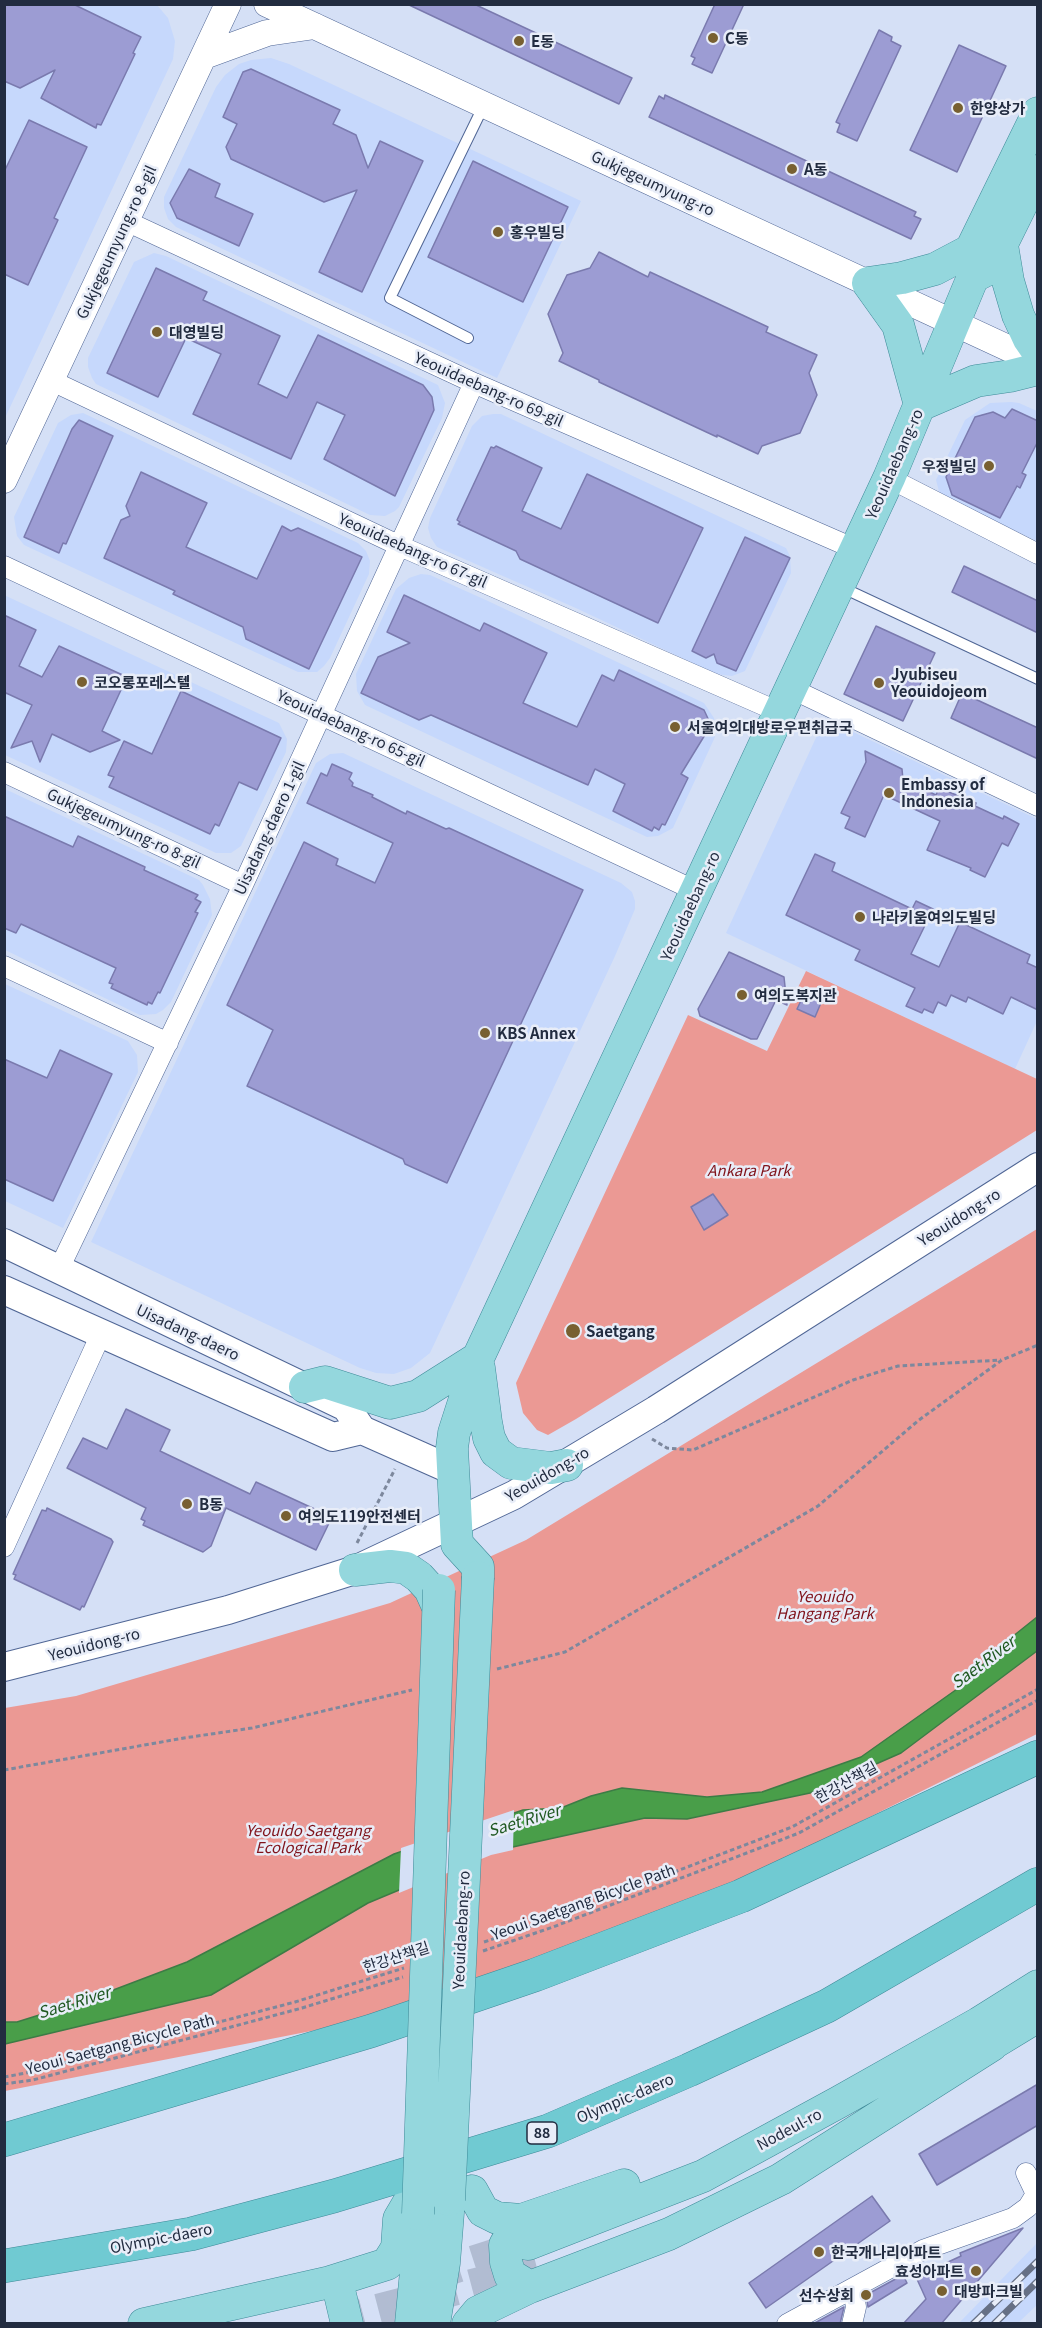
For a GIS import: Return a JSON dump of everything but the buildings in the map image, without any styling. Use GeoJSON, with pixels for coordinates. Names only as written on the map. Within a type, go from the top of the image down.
{"type":"FeatureCollection","features":[{"type":"Feature","properties":{"kind":"highway"},"geometry":{"type":"LineString","coordinates":[[4,2140],[371,2031],[535,1975],[741,1896],[1038,1757]]}},
{"type":"Feature","properties":{"kind":"highway","name":"Olympic-daero"},"geometry":{"type":"LineString","coordinates":[[4,2266],[191,2234],[334,2196],[548,2131],[689,2070],[827,2006],[1038,1884]]}},
{"type":"Feature","properties":{"kind":"main road","name":"Yeouidaebang-ro"},"geometry":{"type":"LineString","coordinates":[[460,2195],[453,2108],[478,1567],[456,1533],[452,1470],[454,1433],[478,1358],[889,478],[954,322],[972,263],[1038,113]]}},
{"type":"Feature","properties":{"kind":"main road","name":"Yeouidaebang-ro"},"geometry":{"type":"LineString","coordinates":[[972,263],[990,268],[1038,171]]}},
{"type":"Feature","properties":{"kind":"main road"},"geometry":{"type":"LineString","coordinates":[[1002,245],[1008,281],[1018,315],[1038,352]]}},
{"type":"Feature","properties":{"kind":"main road"},"geometry":{"type":"LineString","coordinates":[[972,263],[868,283],[898,325],[920,405],[976,381],[1038,369]]}},
{"type":"Feature","properties":{"kind":"main road","name":"Yeouidong-ro"},"geometry":{"type":"LineString","coordinates":[[4,1667],[228,1610],[356,1556],[456,1533],[514,1495],[630,1426],[1038,1167]]}},
{"type":"Feature","properties":{"kind":"main road","name":"Uisadang-daero"},"geometry":{"type":"LineString","coordinates":[[4,1244],[346,1407],[362,1430],[452,1470]]}},
{"type":"Feature","properties":{"kind":"main road"},"geometry":{"type":"LineString","coordinates":[[4,1290],[333,1437],[362,1430]]}},
{"type":"Feature","properties":{"kind":"main road"},"geometry":{"type":"LineString","coordinates":[[305,1387],[325,1382],[390,1403],[418,1396],[478,1358],[489,1438],[496,1452],[511,1463],[551,1468],[567,1465]]}},
{"type":"Feature","properties":{"kind":"main road"},"geometry":{"type":"LineString","coordinates":[[411,2324],[418,2250],[412,2206],[436,1595],[440,1568],[456,1533]]}},
{"type":"Feature","properties":{"kind":"main road"},"geometry":{"type":"LineString","coordinates":[[356,1556],[406,1568],[419,1577],[436,1595]]}},
{"type":"Feature","properties":{"kind":"main road"},"geometry":{"type":"LineString","coordinates":[[529,2255],[669,2234],[781,2180],[985,2034],[1038,1986]]}},
{"type":"Feature","properties":{"kind":"main road"},"geometry":{"type":"LineString","coordinates":[[468,2324],[529,2255],[646,2178],[985,2034],[1038,2016]]}},
{"type":"Feature","properties":{"kind":"main road"},"geometry":{"type":"LineString","coordinates":[[434,2324],[440,2284],[460,2195],[497,2218],[529,2255]]}},
{"type":"Feature","properties":{"kind":"main road"},"geometry":{"type":"LineString","coordinates":[[220,2324],[332,2310],[387,2264],[397,2248],[412,2206]]}},
{"type":"Feature","properties":{"kind":"main road"},"geometry":{"type":"LineString","coordinates":[[401,2324],[418,2250]]}},
{"type":"Feature","properties":{"kind":"main road"},"geometry":{"type":"LineString","coordinates":[[440,2284],[442,2324]]}},
{"type":"Feature","properties":{"kind":"main road"},"geometry":{"type":"LineString","coordinates":[[144,2324],[332,2310]]}},
{"type":"Feature","properties":{"kind":"street","name":"Gukjegeumyung-ro 8-gil"},"geometry":{"type":"LineString","coordinates":[[4,480],[228,4]]}},
{"type":"Feature","properties":{"kind":"street","name":"Gukjegeumyung-ro"},"geometry":{"type":"LineString","coordinates":[[267,4],[1038,362]]}},
{"type":"Feature","properties":{"kind":"street"},"geometry":{"type":"LineString","coordinates":[[204,56],[267,33],[315,26]]}},
{"type":"Feature","properties":{"kind":"street","name":"Yeouidaebang-ro 69-gil"},"geometry":{"type":"LineString","coordinates":[[126,221],[474,384],[855,549]]}},
{"type":"Feature","properties":{"kind":"street","name":"Yeouidaebang-ro 67-gil"},"geometry":{"type":"LineString","coordinates":[[50,380],[400,546],[785,700],[1038,806]]}},
{"type":"Feature","properties":{"kind":"street","name":"Uisadang-daero 1-gil"},"geometry":{"type":"LineString","coordinates":[[58,1271],[243,885],[474,384]]}},
{"type":"Feature","properties":{"kind":"street"},"geometry":{"type":"LineString","coordinates":[[889,478],[1038,554]]}},
{"type":"Feature","properties":{"kind":"street","name":"Yeouidaebang-ro 65-gil"},"geometry":{"type":"LineString","coordinates":[[4,566],[696,891]]}},
{"type":"Feature","properties":{"kind":"street","name":"Gukjegeumyung-ro 8-gil"},"geometry":{"type":"LineString","coordinates":[[4,772],[243,885]]}},
{"type":"Feature","properties":{"kind":"street"},"geometry":{"type":"LineString","coordinates":[[4,966],[168,1043]]}},
{"type":"Feature","properties":{"kind":"street"},"geometry":{"type":"LineString","coordinates":[[4,1547],[101,1334]]}},
{"type":"Feature","properties":{"kind":"street"},"geometry":{"type":"LineString","coordinates":[[787,2324],[923,2250],[1013,2218],[1028,2207],[1036,2194],[1026,2173]]}},
{"type":"Feature","properties":{"kind":"street"},"geometry":{"type":"LineString","coordinates":[[852,2324],[856,2307],[853,2289]]}},
{"type":"Feature","properties":{"kind":"lane"},"geometry":{"type":"LineString","coordinates":[[468,338],[390,298],[484,105]]}},
{"type":"Feature","properties":{"kind":"lane"},"geometry":{"type":"LineString","coordinates":[[838,586],[1038,679]]}},
{"type":"Feature","properties":{"kind":"path"},"geometry":{"type":"LineString","coordinates":[[486,1672],[566,1652],[818,1506],[919,1420],[1002,1360],[1038,1345]]}},
{"type":"Feature","properties":{"kind":"path"},"geometry":{"type":"LineString","coordinates":[[630,1426],[667,1448],[693,1450],[853,1380],[898,1366],[1002,1360]]}},
{"type":"Feature","properties":{"kind":"path"},"geometry":{"type":"LineString","coordinates":[[356,1556],[405,1449]]}},
{"type":"Feature","properties":{"kind":"path"},"geometry":{"type":"LineString","coordinates":[[4,1770],[184,1737],[252,1728],[418,1689]]}},
{"type":"Feature","properties":{"kind":"path","name":"한강산책길"},"geometry":{"type":"LineString","coordinates":[[480,1943],[546,1921],[792,1827],[1038,1689]]}},
{"type":"Feature","properties":{"kind":"path","name":"Yeoui Saetgang Bicycle Path"},"geometry":{"type":"LineString","coordinates":[[477,1953],[553,1927],[799,1833],[1038,1700]]}},
{"type":"Feature","properties":{"kind":"path","name":"한강산책길"},"geometry":{"type":"LineString","coordinates":[[4,2077],[295,2002],[404,1968]]}},
{"type":"Feature","properties":{"kind":"path","name":"Yeoui Saetgang Bicycle Path"},"geometry":{"type":"LineString","coordinates":[[4,2084],[33,2080],[302,2008],[412,1974]]}},
{"type":"Feature","properties":{"kind":"shaded area"},"geometry":{"type":"Polygon","coordinates":[[[5,5],[157,5],[168,18],[175,41],[173,59],[5,418],[5,5]]]}},
{"type":"Feature","properties":{"kind":"shaded area"},"geometry":{"type":"Polygon","coordinates":[[[271,58],[289,64],[581,201],[497,378],[176,227],[168,219],[164,208],[164,197],[216,87],[225,75],[239,64],[271,58]]]}},
{"type":"Feature","properties":{"kind":"shaded area"},"geometry":{"type":"Polygon","coordinates":[[[154,253],[166,256],[438,385],[445,403],[442,418],[395,511],[385,516],[370,515],[96,384],[88,367],[88,358],[134,262],[154,253]]]}},
{"type":"Feature","properties":{"kind":"shaded area","name":"우정빌딩"},"geometry":{"type":"Polygon","coordinates":[[[1011,402],[1037,411],[1037,541],[940,495],[936,480],[965,420],[990,403],[1011,402]]]}},
{"type":"Feature","properties":{"kind":"shaded area"},"geometry":{"type":"Polygon","coordinates":[[[83,413],[358,543],[366,551],[370,561],[369,574],[330,658],[324,666],[317,672],[298,672],[24,545],[17,536],[14,517],[58,423],[71,415],[83,413]]]}},
{"type":"Feature","properties":{"kind":"shaded area"},"geometry":{"type":"Polygon","coordinates":[[[501,414],[786,548],[790,556],[791,573],[745,671],[732,676],[716,674],[578,609],[437,547],[428,528],[430,518],[472,426],[482,416],[501,414]]]}},
{"type":"Feature","properties":{"kind":"shaded area"},"geometry":{"type":"Polygon","coordinates":[[[421,574],[430,575],[488,601],[704,703],[714,718],[715,737],[673,828],[658,836],[647,837],[365,705],[357,691],[356,674],[396,589],[409,578],[421,574]]]}},
{"type":"Feature","properties":{"kind":"shaded area"},"geometry":{"type":"Polygon","coordinates":[[[4,595],[279,723],[287,739],[286,752],[241,846],[231,853],[216,853],[5,755],[4,595]]]}},
{"type":"Feature","properties":{"kind":"shaded area"},"geometry":{"type":"Polygon","coordinates":[[[834,723],[1037,819],[1037,1021],[1015,1069],[726,933],[820,729],[834,723]]]}},
{"type":"Feature","properties":{"kind":"shaded area"},"geometry":{"type":"Polygon","coordinates":[[[343,753],[621,883],[632,892],[635,901],[635,909],[615,956],[430,1353],[411,1368],[394,1374],[376,1373],[360,1368],[91,1242],[316,763],[330,754],[343,753]]]}},
{"type":"Feature","properties":{"kind":"shaded area"},"geometry":{"type":"Polygon","coordinates":[[[5,789],[199,880],[203,885],[210,899],[212,915],[171,1002],[163,1010],[156,1014],[140,1015],[5,950],[5,789]]]}},
{"type":"Feature","properties":{"kind":"shaded area"},"geometry":{"type":"Polygon","coordinates":[[[5,984],[128,1041],[137,1055],[138,1072],[63,1228],[5,1201],[5,984]]]}},
{"type":"Feature","properties":{"kind":"shaded area"},"geometry":{"type":"Polygon","coordinates":[[[1037,2243],[1037,2305],[1018,2323],[959,2323],[1037,2243]]]}},
{"type":"Feature","properties":{"kind":"green space","name":"Ankara Park"},"geometry":{"type":"Polygon","coordinates":[[[806,971],[1037,1079],[1037,1130],[576,1419],[548,1435],[537,1430],[523,1413],[516,1383],[688,1015],[767,1051],[806,971]]]}},
{"type":"Feature","properties":{"kind":"green space","name":"Yeouido Hangang Park"},"geometry":{"type":"Polygon","coordinates":[[[1037,1229],[1037,1734],[680,1911],[342,2025],[5,2091],[5,1708],[76,1696],[390,1603],[526,1540],[1037,1229]]]}},
{"type":"Feature","properties":{"kind":"water","name":"Saet River"},"geometry":{"type":"Polygon","coordinates":[[[1037,1617],[1037,1651],[901,1753],[810,1793],[687,1819],[645,1818],[490,1852],[368,1903],[211,1995],[5,2044],[4,2022],[17,2022],[87,2000],[187,1962],[394,1854],[523,1810],[561,1808],[591,1796],[622,1788],[707,1797],[762,1792],[861,1757],[967,1682],[997,1649],[1037,1617]]]}},
{"type":"Feature","properties":{"kind":"pier"},"geometry":{"type":"Polygon","coordinates":[[[514,1810],[513,1850],[491,1855],[399,1893],[401,1848],[514,1810]]]}},
{"type":"Feature","properties":{"kind":"tunnel"},"geometry":{"type":"LineString","coordinates":[[428,2276],[528,2244]]}},
{"type":"Feature","properties":{"kind":"tunnel"},"geometry":{"type":"LineString","coordinates":[[332,2322],[537,2268]]}},
{"type":"Feature","properties":{"kind":"railway"},"geometry":{"type":"LineString","coordinates":[[973,2324],[1038,2261]]}},
{"type":"Feature","properties":{"kind":"railway"},"geometry":{"type":"LineString","coordinates":[[994,2324],[1038,2281]]}},
{"type":"Feature","properties":{"kind":"place","name":"C동"},"geometry":{"type":"Point","coordinates":[713,38]}},
{"type":"Feature","properties":{"kind":"place","name":"E동"},"geometry":{"type":"Point","coordinates":[519,41]}},
{"type":"Feature","properties":{"kind":"place","name":"한양상가"},"geometry":{"type":"Point","coordinates":[958,108]}},
{"type":"Feature","properties":{"kind":"place","name":"A동"},"geometry":{"type":"Point","coordinates":[792,169]}},
{"type":"Feature","properties":{"kind":"place","name":"홍우빌딩"},"geometry":{"type":"Point","coordinates":[498,232]}},
{"type":"Feature","properties":{"kind":"place","name":"대영빌딩"},"geometry":{"type":"Point","coordinates":[157,332]}},
{"type":"Feature","properties":{"kind":"place","name":"우정빌딩"},"geometry":{"type":"Point","coordinates":[989,466]}},
{"type":"Feature","properties":{"kind":"place","name":"코오롱포레스텔"},"geometry":{"type":"Point","coordinates":[82,682]}},
{"type":"Feature","properties":{"kind":"place","name":"Jyubiseu Yeouidojeom"},"geometry":{"type":"Point","coordinates":[879,683]}},
{"type":"Feature","properties":{"kind":"place","name":"서울여의대방로우편취급국"},"geometry":{"type":"Point","coordinates":[675,727]}},
{"type":"Feature","properties":{"kind":"place","name":"Embassy of Indonesia"},"geometry":{"type":"Point","coordinates":[889,793]}},
{"type":"Feature","properties":{"kind":"place","name":"나라키움여의도빌딩"},"geometry":{"type":"Point","coordinates":[860,917]}},
{"type":"Feature","properties":{"kind":"place","name":"여의도복지관"},"geometry":{"type":"Point","coordinates":[742,995]}},
{"type":"Feature","properties":{"kind":"place","name":"KBS Annex"},"geometry":{"type":"Point","coordinates":[485,1033]}},
{"type":"Feature","properties":{"kind":"place","name":"Saetgang"},"geometry":{"type":"Point","coordinates":[573,1331]}},
{"type":"Feature","properties":{"kind":"place","name":"B동"},"geometry":{"type":"Point","coordinates":[187,1504]}},
{"type":"Feature","properties":{"kind":"place","name":"여의도119안전센터"},"geometry":{"type":"Point","coordinates":[286,1516]}},
{"type":"Feature","properties":{"kind":"place","name":"한국개나리아파트"},"geometry":{"type":"Point","coordinates":[819,2252]}},
{"type":"Feature","properties":{"kind":"place","name":"효성아파트"},"geometry":{"type":"Point","coordinates":[976,2271]}},
{"type":"Feature","properties":{"kind":"place","name":"대방파크빌"},"geometry":{"type":"Point","coordinates":[942,2291]}},
{"type":"Feature","properties":{"kind":"place","name":"선수상회"},"geometry":{"type":"Point","coordinates":[866,2295]}},
{"type":"Feature","properties":{"kind":"park label","name":"Yeouido Saetgang Ecological Park"},"geometry":{"type":"Point","coordinates":[308,1838]}}]}
